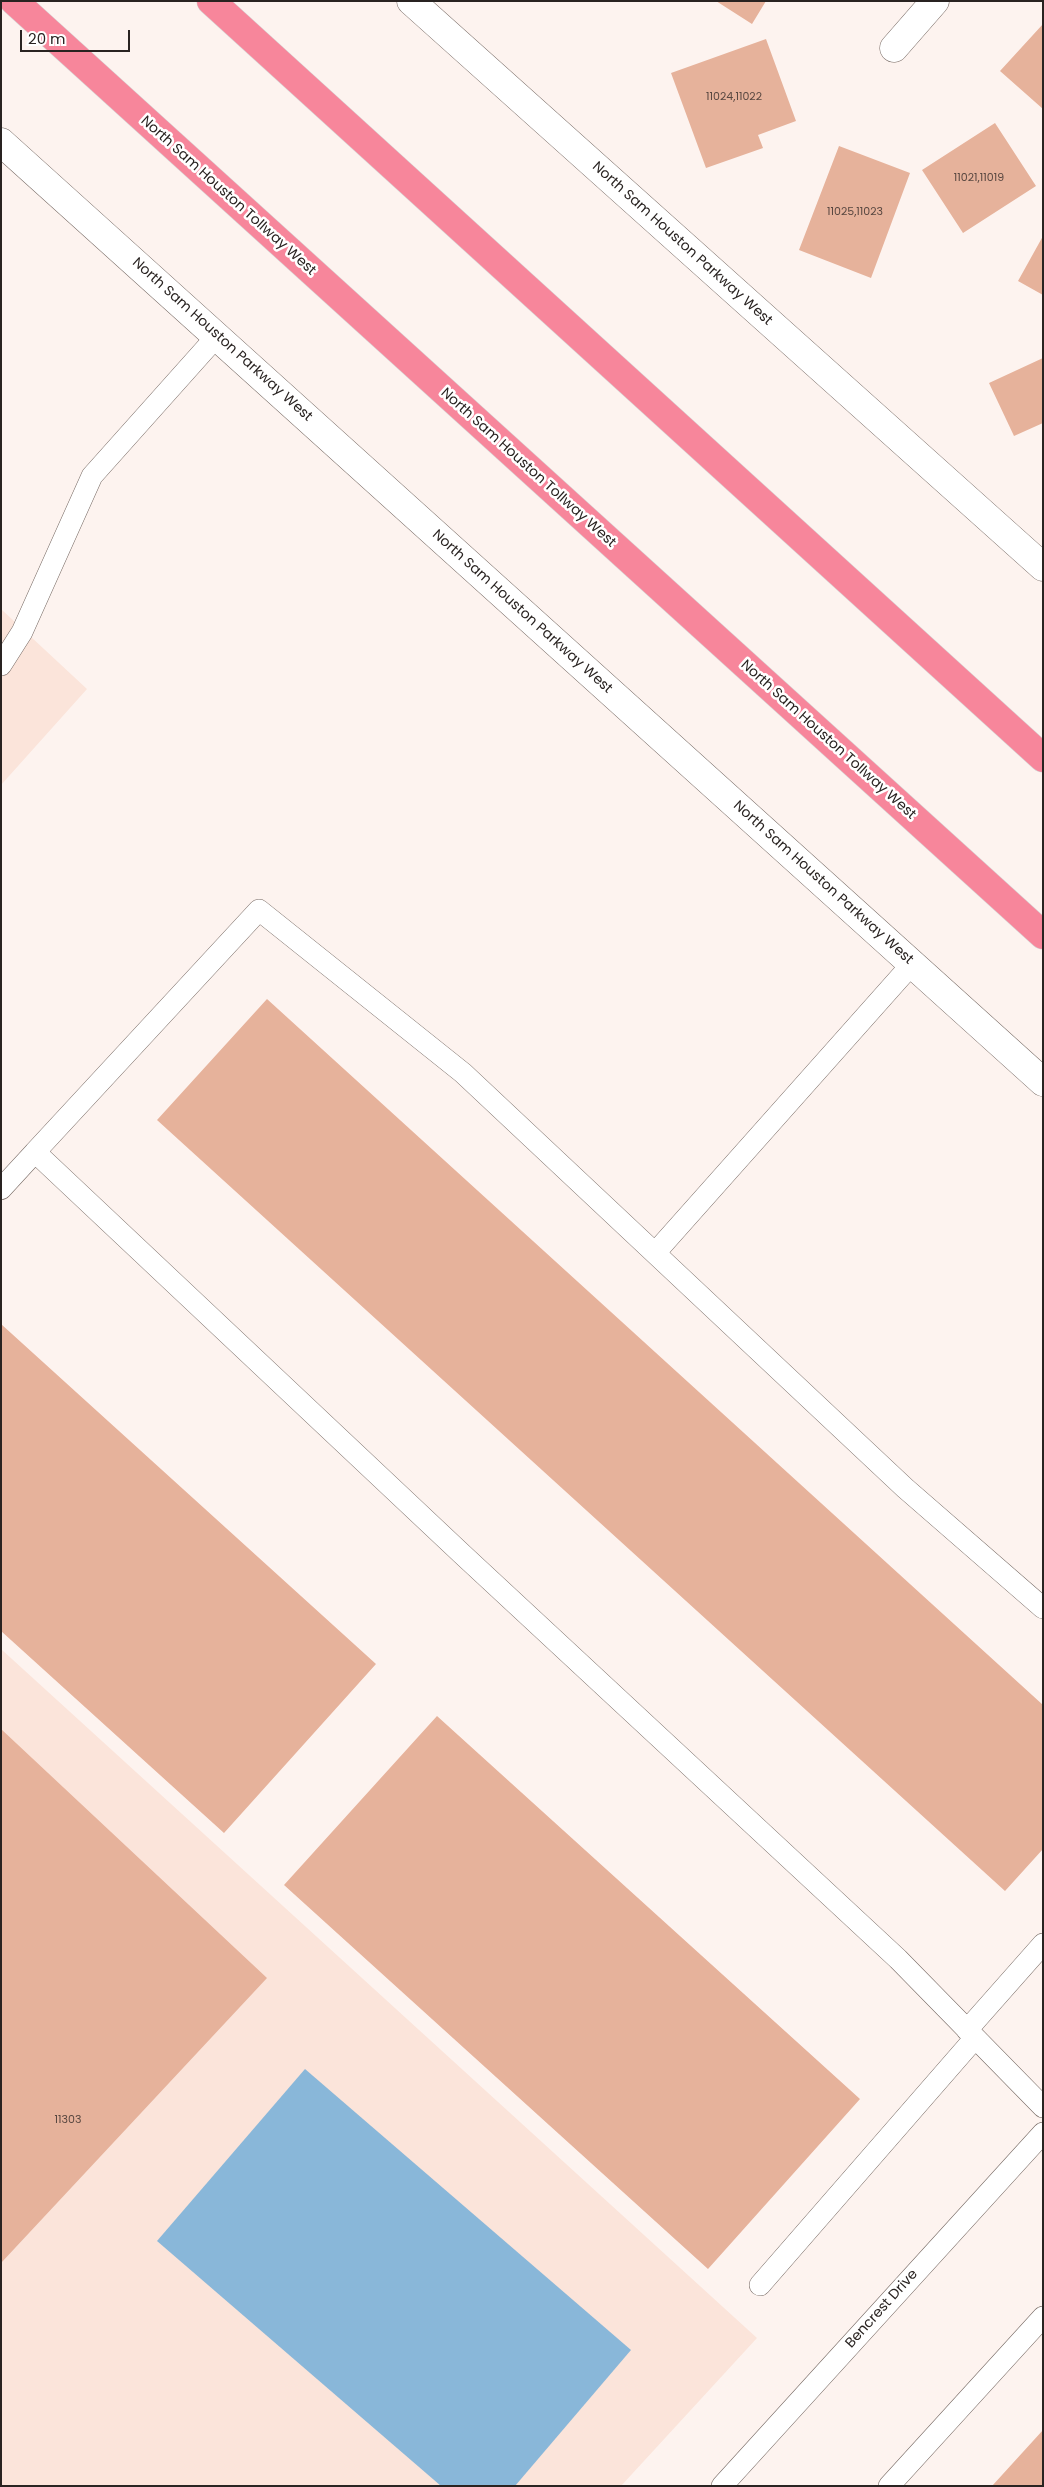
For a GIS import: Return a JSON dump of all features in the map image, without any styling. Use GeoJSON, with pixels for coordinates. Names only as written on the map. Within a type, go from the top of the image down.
{"type":"FeatureCollection","features":[{"type":"Feature","properties":{"kind":"highway","name":"North Sam Houston Tollway West"},"geometry":{"type":"LineString","coordinates":[[14,1],[1043,935]]}},
{"type":"Feature","properties":{"kind":"highway"},"geometry":{"type":"LineString","coordinates":[[211,1],[1043,758]]}},
{"type":"Feature","properties":{"kind":"main road","name":"North Sam Houston Parkway West"},"geometry":{"type":"LineString","coordinates":[[410,1],[1043,567]]}},
{"type":"Feature","properties":{"kind":"main road"},"geometry":{"type":"LineString","coordinates":[[894,48],[935,1]]}},
{"type":"Feature","properties":{"kind":"main road","name":"North Sam Houston Parkway West"},"geometry":{"type":"LineString","coordinates":[[1,142],[1043,1082]]}},
{"type":"Feature","properties":{"kind":"lane"},"geometry":{"type":"LineString","coordinates":[[1,665],[22,632],[92,476],[217,336]]}},
{"type":"Feature","properties":{"kind":"lane"},"geometry":{"type":"LineString","coordinates":[[1,1189],[259,910],[464,1073],[905,1488],[1043,1608]]}},
{"type":"Feature","properties":{"kind":"lane"},"geometry":{"type":"LineString","coordinates":[[655,1253],[912,964]]}},
{"type":"Feature","properties":{"kind":"lane"},"geometry":{"type":"LineString","coordinates":[[35,1152],[462,1554],[898,1960],[1043,2107]]}},
{"type":"Feature","properties":{"kind":"lane"},"geometry":{"type":"LineString","coordinates":[[760,2285],[971,2034],[1043,1944]]}},
{"type":"Feature","properties":{"kind":"lane","name":"Bencrest Drive"},"geometry":{"type":"LineString","coordinates":[[722,2486],[1043,2133]]}},
{"type":"Feature","properties":{"kind":"lane"},"geometry":{"type":"LineString","coordinates":[[889,2486],[1043,2317]]}},
{"type":"Feature","properties":{"kind":"shaded area"},"geometry":{"type":"Polygon","coordinates":[[[1,609],[87,689],[1,785],[1,609]]]}},
{"type":"Feature","properties":{"kind":"shaded area"},"geometry":{"type":"Polygon","coordinates":[[[1,1649],[757,2338],[621,2486],[1,2486],[1,1649]]]}},
{"type":"Feature","properties":{"kind":"water"},"geometry":{"type":"Polygon","coordinates":[[[305,2069],[631,2350],[515,2486],[441,2486],[157,2241],[305,2069]]]}},
{"type":"Feature","properties":{"kind":"building"},"geometry":{"type":"Polygon","coordinates":[[[716,1],[766,1],[752,24],[716,1]]]}},
{"type":"Feature","properties":{"kind":"building"},"geometry":{"type":"Polygon","coordinates":[[[1043,24],[1043,109],[1000,71],[1043,24]]]}},
{"type":"Feature","properties":{"kind":"building"},"geometry":{"type":"Polygon","coordinates":[[[766,39],[796,121],[758,135],[763,148],[706,168],[671,73],[766,39]]]}},
{"type":"Feature","properties":{"kind":"building"},"geometry":{"type":"Polygon","coordinates":[[[995,123],[1036,186],[963,233],[922,170],[995,123]]]}},
{"type":"Feature","properties":{"kind":"building"},"geometry":{"type":"Polygon","coordinates":[[[839,146],[910,173],[871,278],[799,250],[839,146]]]}},
{"type":"Feature","properties":{"kind":"building"},"geometry":{"type":"Polygon","coordinates":[[[1043,236],[1043,295],[1018,281],[1043,236]]]}},
{"type":"Feature","properties":{"kind":"building"},"geometry":{"type":"Polygon","coordinates":[[[1043,358],[1043,423],[1014,436],[989,383],[1043,358]]]}},
{"type":"Feature","properties":{"kind":"building"},"geometry":{"type":"Polygon","coordinates":[[[267,999],[1043,1705],[1043,1849],[1005,1891],[157,1120],[267,999]]]}},
{"type":"Feature","properties":{"kind":"building"},"geometry":{"type":"Polygon","coordinates":[[[1,1324],[376,1664],[224,1833],[1,1631],[1,1324]]]}},
{"type":"Feature","properties":{"kind":"building"},"geometry":{"type":"Polygon","coordinates":[[[437,1716],[860,2099],[708,2269],[284,1885],[437,1716]]]}},
{"type":"Feature","properties":{"kind":"building"},"geometry":{"type":"Polygon","coordinates":[[[1,1729],[267,1978],[1,2263],[1,1729]]]}},
{"type":"Feature","properties":{"kind":"building"},"geometry":{"type":"Polygon","coordinates":[[[1043,2430],[1043,2486],[992,2486],[1043,2430]]]}}]}
